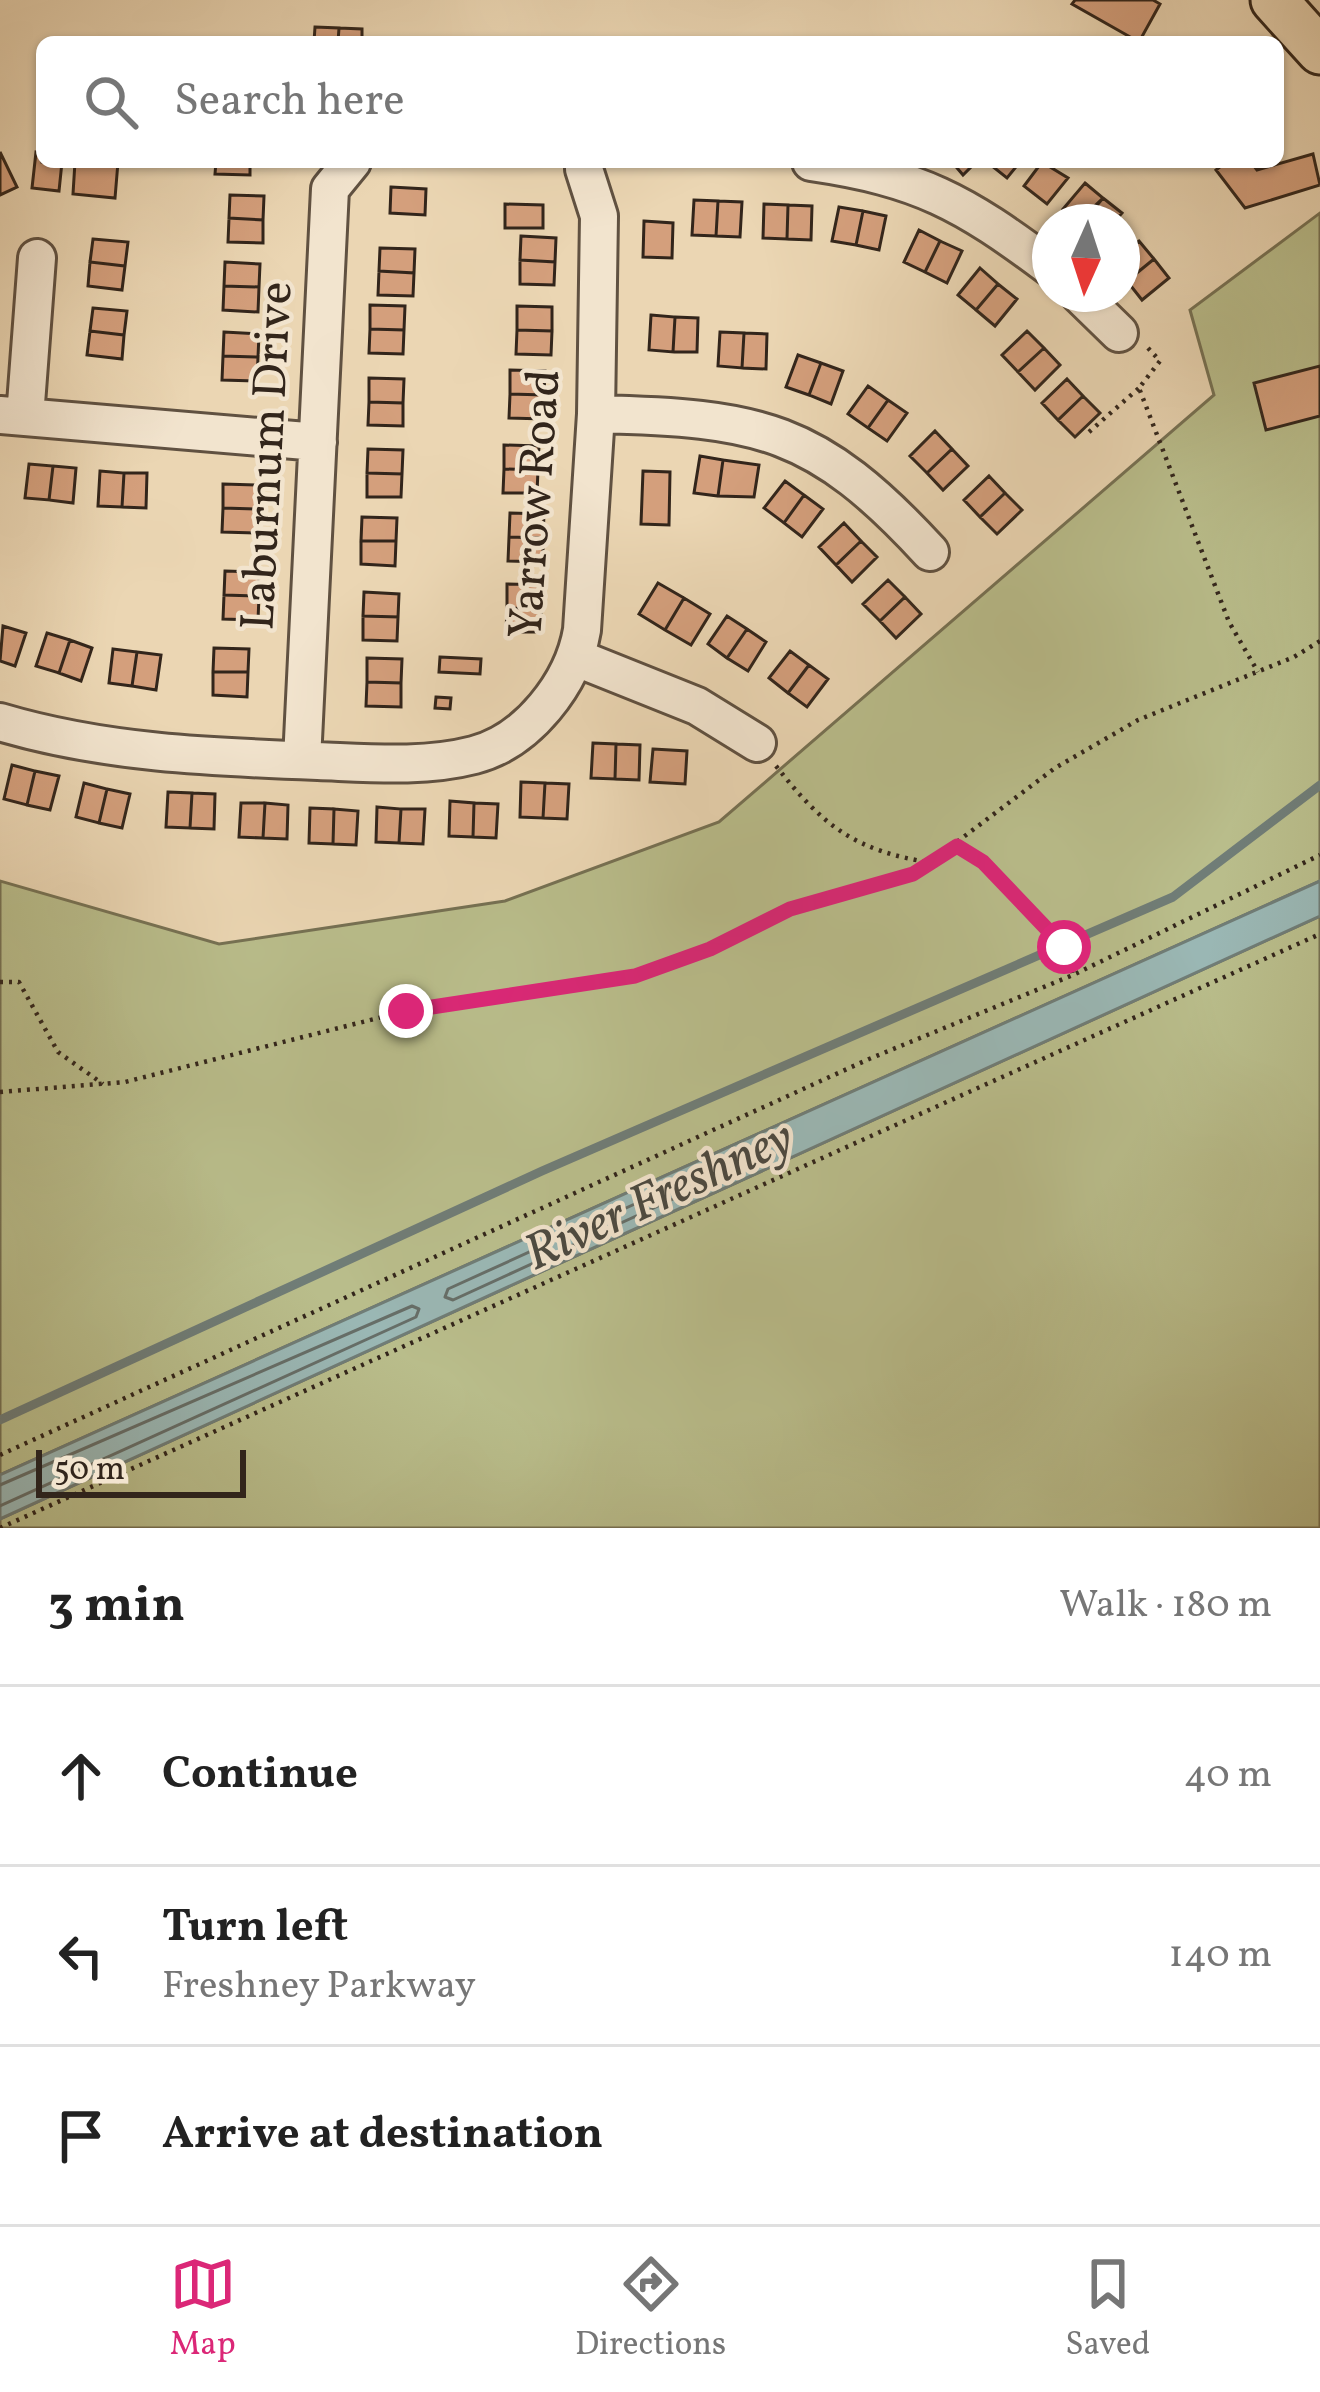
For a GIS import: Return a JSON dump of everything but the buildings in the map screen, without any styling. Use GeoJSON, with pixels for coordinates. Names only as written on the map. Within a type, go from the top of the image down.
{"type":"FeatureCollection","features":[{"type":"Feature","properties":{"kind":"main road"},"geometry":{"type":"LineString","coordinates":[[1274,0],[1320,51]]}},
{"type":"Feature","properties":{"kind":"street","name":"Laburnum Drive"},"geometry":{"type":"LineString","coordinates":[[302,760],[330,189],[345,168]]}},
{"type":"Feature","properties":{"kind":"street","name":"Yarrow Road"},"geometry":{"type":"LineString","coordinates":[[0,722],[141,751],[401,764],[475,755],[510,739],[558,693],[577,658],[596,414],[598,216],[588,168]]}},
{"type":"Feature","properties":{"kind":"street"},"geometry":{"type":"LineString","coordinates":[[855,168],[884,172],[948,196],[1032,254]]}},
{"type":"Feature","properties":{"kind":"street"},"geometry":{"type":"LineString","coordinates":[[37,258],[12,416],[318,442]]}},
{"type":"Feature","properties":{"kind":"street"},"geometry":{"type":"LineString","coordinates":[[1098,312],[1119,332]]}},
{"type":"Feature","properties":{"kind":"street"},"geometry":{"type":"LineString","coordinates":[[596,414],[702,416],[784,436],[846,473],[930,552]]}},
{"type":"Feature","properties":{"kind":"street"},"geometry":{"type":"LineString","coordinates":[[577,658],[697,706],[757,743]]}},
{"type":"Feature","properties":{"kind":"path"},"geometry":{"type":"LineString","coordinates":[[1089,431],[1139,388],[1160,361],[1127,325],[1119,332]]}},
{"type":"Feature","properties":{"kind":"path"},"geometry":{"type":"LineString","coordinates":[[1139,388],[1229,622],[1258,672]]}},
{"type":"Feature","properties":{"kind":"path"},"geometry":{"type":"LineString","coordinates":[[0,1092],[104,1084],[406,1011],[635,976],[710,949],[790,909],[897,881],[935,863],[1054,768],[1121,729],[1320,641]]}},
{"type":"Feature","properties":{"kind":"path"},"geometry":{"type":"LineString","coordinates":[[757,743],[814,815],[854,842],[889,856],[935,863]]}},
{"type":"Feature","properties":{"kind":"path"},"geometry":{"type":"LineString","coordinates":[[957,846],[983,862],[1063,945],[1073,975]]}},
{"type":"Feature","properties":{"kind":"path"},"geometry":{"type":"LineString","coordinates":[[0,1455],[869,1059],[1073,975],[1320,856]]}},
{"type":"Feature","properties":{"kind":"path"},"geometry":{"type":"LineString","coordinates":[[0,1528],[1320,934]]}},
{"type":"Feature","properties":{"kind":"path"},"geometry":{"type":"LineString","coordinates":[[0,982],[19,982],[58,1052],[104,1084]]}},
{"type":"Feature","properties":{"kind":"green space"},"geometry":{"type":"Polygon","coordinates":[[[1320,213],[1320,881],[0,1475],[0,881],[219,944],[505,901],[719,822],[1214,395],[1190,310],[1320,213]]]}},
{"type":"Feature","properties":{"kind":"green space"},"geometry":{"type":"Polygon","coordinates":[[[1320,916],[1320,1528],[0,1528],[0,1519],[1320,916]]]}},
{"type":"Feature","properties":{"kind":"water","name":"River Freshney"},"geometry":{"type":"Polygon","coordinates":[[[1320,881],[1320,916],[0,1519],[0,1475],[1320,881]]]}},
{"type":"Feature","properties":{"kind":"waterway"},"geometry":{"type":"LineString","coordinates":[[0,1420],[542,1171],[1173,897],[1320,785]]}},
{"type":"Feature","properties":{"kind":"route"},"geometry":{"type":"LineString","coordinates":[[406,1011],[635,976],[710,949],[790,909],[897,881],[957,846],[983,862],[1064,947]]}}]}
